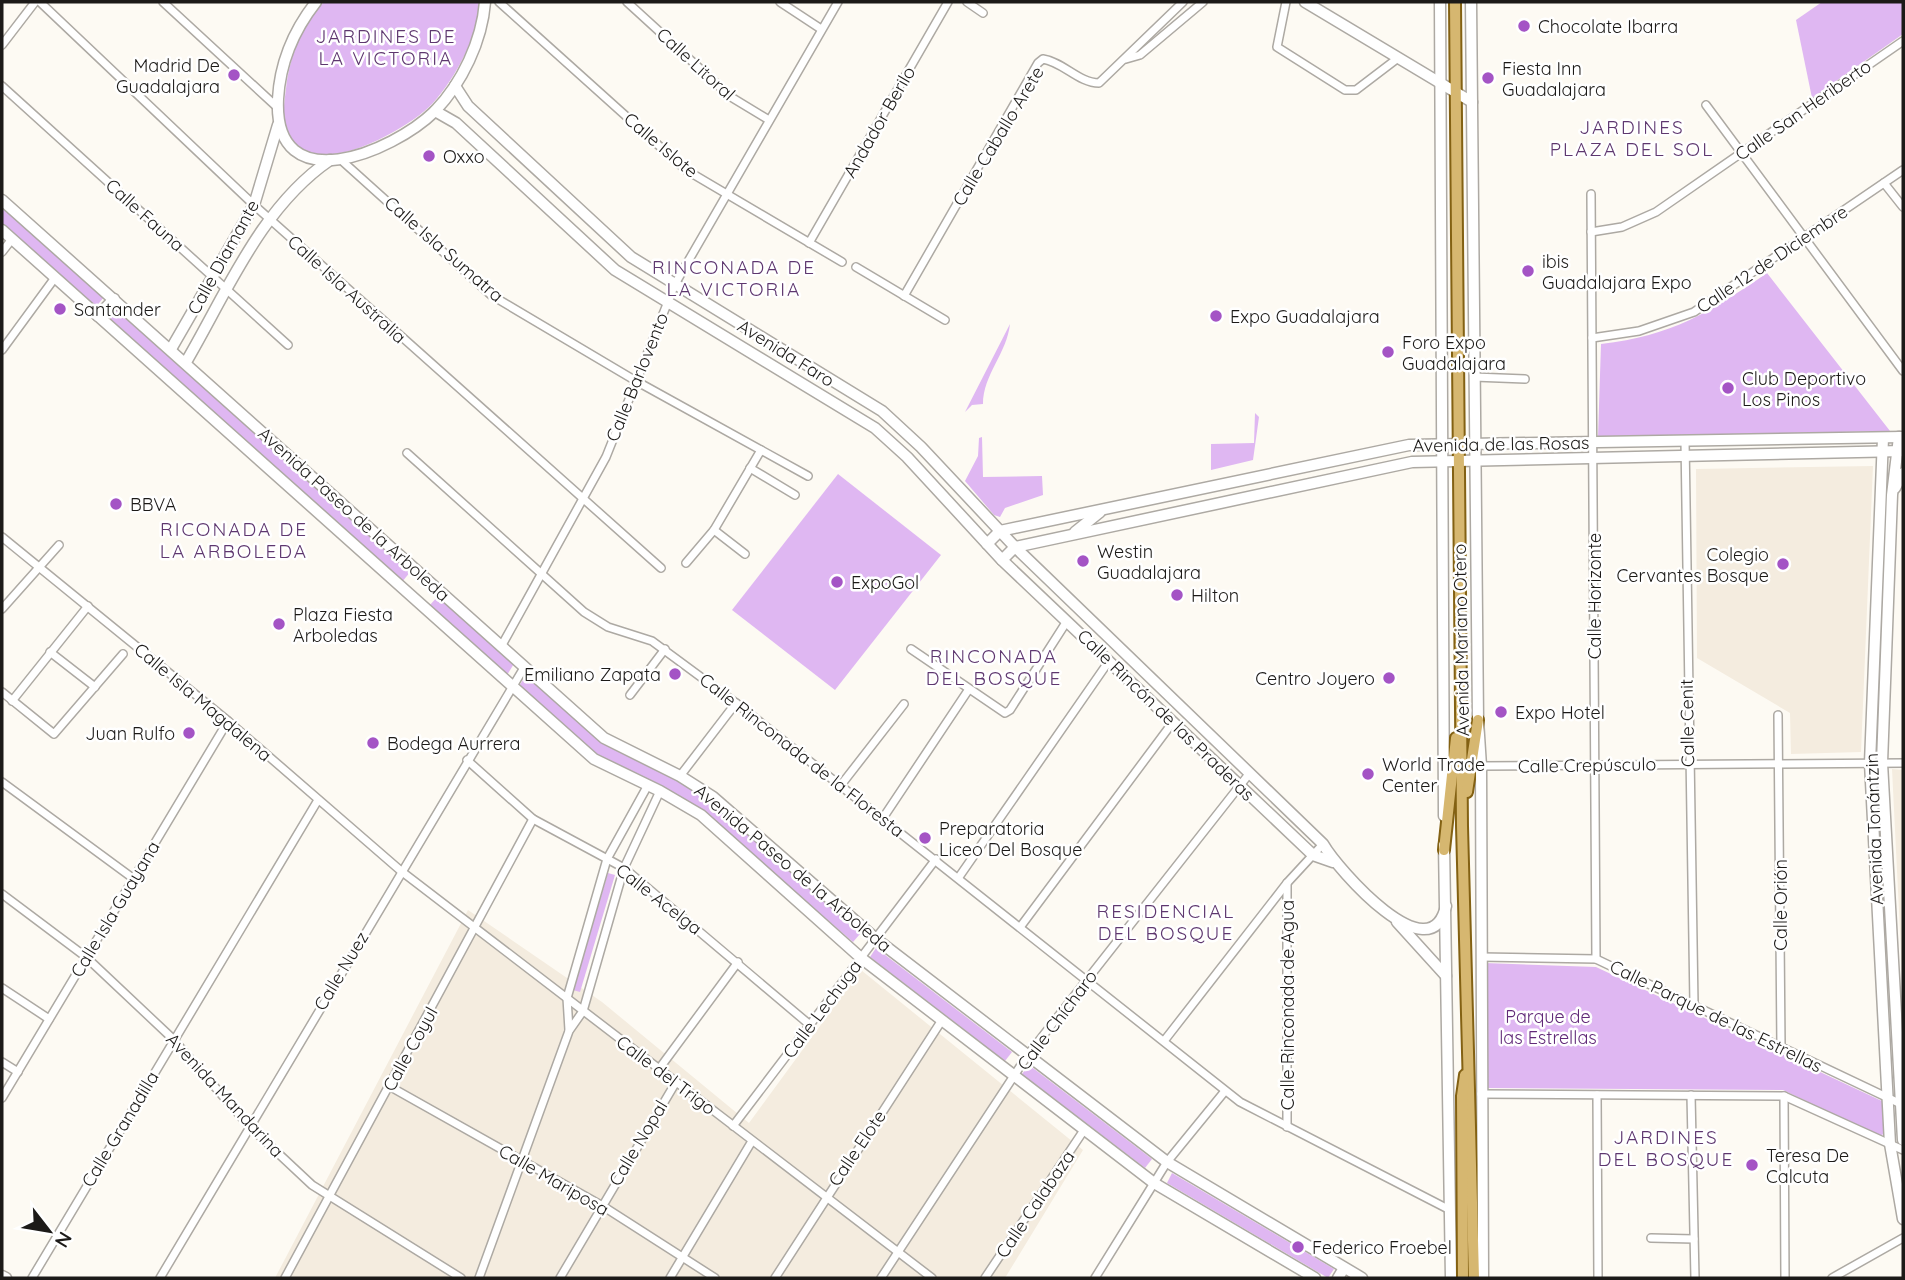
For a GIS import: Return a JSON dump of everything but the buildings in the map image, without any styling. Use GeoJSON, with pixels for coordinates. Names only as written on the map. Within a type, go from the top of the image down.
{"type":"FeatureCollection","features":[{"type":"Feature","properties":{"kind":"main road","name":"Avenida Mariano Otero"},"geometry":{"type":"LineString","coordinates":[[1455,2],[1462,826],[1467,1058],[1472,1096],[1474,1278]]}},
{"type":"Feature","properties":{"kind":"main road"},"geometry":{"type":"LineString","coordinates":[[1444,850],[1461,690]]}},
{"type":"Feature","properties":{"kind":"main road"},"geometry":{"type":"LineString","coordinates":[[1462,826],[1478,720]]}},
{"type":"Feature","properties":{"kind":"main road","name":"Avenida Mariano Otero"},"geometry":{"type":"LineString","coordinates":[[1463,1278],[1472,1096]]}},
{"type":"Feature","properties":{"kind":"street"},"geometry":{"type":"LineString","coordinates":[[2,45],[37,2]]}},
{"type":"Feature","properties":{"kind":"street","name":"Calle Isla Australia"},"geometry":{"type":"LineString","coordinates":[[37,2],[269,219],[661,568]]}},
{"type":"Feature","properties":{"kind":"street"},"geometry":{"type":"LineString","coordinates":[[163,2],[278,108]]}},
{"type":"Feature","properties":{"kind":"street"},"geometry":{"type":"LineString","coordinates":[[311,5],[286,56],[278,121],[280,133],[290,149],[308,158],[336,159],[384,145],[435,111],[455,86],[479,33],[485,2]]}},
{"type":"Feature","properties":{"kind":"street","name":"Calle Islote"},"geometry":{"type":"LineString","coordinates":[[499,2],[686,170],[842,262]]}},
{"type":"Feature","properties":{"kind":"street","name":"Calle Litoral"},"geometry":{"type":"LineString","coordinates":[[627,2],[731,97],[769,120]]}},
{"type":"Feature","properties":{"kind":"street"},"geometry":{"type":"LineString","coordinates":[[780,2],[821,29]]}},
{"type":"Feature","properties":{"kind":"street","name":"Calle Barlovento"},"geometry":{"type":"LineString","coordinates":[[502,645],[583,501],[675,284],[838,2]]}},
{"type":"Feature","properties":{"kind":"street","name":"Andador Berilo"},"geometry":{"type":"LineString","coordinates":[[809,243],[948,2]]}},
{"type":"Feature","properties":{"kind":"street"},"geometry":{"type":"LineString","coordinates":[[967,2],[983,13]]}},
{"type":"Feature","properties":{"kind":"street","name":"Calle Caballo Arete"},"geometry":{"type":"LineString","coordinates":[[904,296],[1038,63],[1043,59],[1051,60],[1095,83],[1125,60],[1133,48],[1183,2]]}},
{"type":"Feature","properties":{"kind":"street","name":"Calle Caballo Arete"},"geometry":{"type":"LineString","coordinates":[[1125,60],[1140,55],[1203,2]]}},
{"type":"Feature","properties":{"kind":"street"},"geometry":{"type":"LineString","coordinates":[[1286,2],[1277,47],[1345,90],[1356,90],[1398,58]]}},
{"type":"Feature","properties":{"kind":"street"},"geometry":{"type":"LineString","coordinates":[[1305,2],[1472,102]]}},
{"type":"Feature","properties":{"kind":"street","name":"Avenida Mariano Otero"},"geometry":{"type":"LineString","coordinates":[[1440,2],[1444,850],[1451,1278]]}},
{"type":"Feature","properties":{"kind":"street","name":"Avenida Mariano Otero"},"geometry":{"type":"LineString","coordinates":[[1471,2],[1478,720],[1481,766],[1481,957],[1472,1096],[1483,1278]]}},
{"type":"Feature","properties":{"kind":"street","name":"Calle San Heriberto"},"geometry":{"type":"LineString","coordinates":[[1591,232],[1622,227],[1656,212],[1903,41]]}},
{"type":"Feature","properties":{"kind":"street","name":"Calle Fauna"},"geometry":{"type":"LineString","coordinates":[[2,86],[288,345]]}},
{"type":"Feature","properties":{"kind":"street","name":"Avenida Faro"},"geometry":{"type":"LineString","coordinates":[[455,86],[468,106],[623,251],[882,411],[1015,547]]}},
{"type":"Feature","properties":{"kind":"street"},"geometry":{"type":"LineString","coordinates":[[1706,105],[1903,371]]}},
{"type":"Feature","properties":{"kind":"street","name":"Avenida Faro"},"geometry":{"type":"LineString","coordinates":[[435,111],[456,123],[615,270],[875,428],[907,457],[1002,560]]}},
{"type":"Feature","properties":{"kind":"street","name":"Calle Diamante"},"geometry":{"type":"LineString","coordinates":[[171,349],[254,205],[278,121]]}},
{"type":"Feature","properties":{"kind":"street","name":"Calle Diamante"},"geometry":{"type":"LineString","coordinates":[[186,362],[269,219],[297,185],[336,159]]}},
{"type":"Feature","properties":{"kind":"street","name":"Calle Isla Sumatra"},"geometry":{"type":"LineString","coordinates":[[336,159],[491,295],[636,381],[808,476]]}},
{"type":"Feature","properties":{"kind":"street","name":"Calle 12 de Diciembre"},"geometry":{"type":"LineString","coordinates":[[1592,338],[1639,331],[1678,320],[1714,300],[1903,170]]}},
{"type":"Feature","properties":{"kind":"street"},"geometry":{"type":"LineString","coordinates":[[1884,183],[1903,207]]}},
{"type":"Feature","properties":{"kind":"street","name":"Calle Horizonte"},"geometry":{"type":"LineString","coordinates":[[1591,194],[1596,959]]}},
{"type":"Feature","properties":{"kind":"street","name":"Avenida Paseo de la Arboleda"},"geometry":{"type":"LineString","coordinates":[[2,200],[604,738],[680,776],[713,797],[876,939],[1167,1162],[1362,1278]]}},
{"type":"Feature","properties":{"kind":"street","name":"Avenida Paseo de la Arboleda"},"geometry":{"type":"LineString","coordinates":[[2,230],[594,759],[660,791],[701,815],[861,958],[1154,1183],[1314,1278]]}},
{"type":"Feature","properties":{"kind":"street"},"geometry":{"type":"LineString","coordinates":[[2,252],[12,239]]}},
{"type":"Feature","properties":{"kind":"street"},"geometry":{"type":"LineString","coordinates":[[856,267],[945,320]]}},
{"type":"Feature","properties":{"kind":"street"},"geometry":{"type":"LineString","coordinates":[[2,349],[54,279]]}},
{"type":"Feature","properties":{"kind":"street"},"geometry":{"type":"LineString","coordinates":[[98,316],[114,299]]}},
{"type":"Feature","properties":{"kind":"street"},"geometry":{"type":"LineString","coordinates":[[1474,377],[1525,379]]}},
{"type":"Feature","properties":{"kind":"street","name":"Avenida de las Rosas"},"geometry":{"type":"LineString","coordinates":[[1000,531],[1409,445],[1901,437]]}},
{"type":"Feature","properties":{"kind":"street","name":"Avenida Tonántzin"},"geometry":{"type":"LineString","coordinates":[[1901,437],[1892,495],[1882,762],[1903,1140]]}},
{"type":"Feature","properties":{"kind":"street","name":"Avenida Tonántzin"},"geometry":{"type":"LineString","coordinates":[[1882,438],[1870,763],[1890,1144],[1903,1219]]}},
{"type":"Feature","properties":{"kind":"street","name":"Calle Cenit"},"geometry":{"type":"LineString","coordinates":[[1685,441],[1688,764],[1694,1005]]}},
{"type":"Feature","properties":{"kind":"street"},"geometry":{"type":"LineString","coordinates":[[686,564],[714,530],[761,450]]}},
{"type":"Feature","properties":{"kind":"street","name":"Avenida de las Rosas"},"geometry":{"type":"LineString","coordinates":[[1015,547],[1412,462],[1900,452]]}},
{"type":"Feature","properties":{"kind":"street","name":"Calle Rinconada de la Floresta"},"geometry":{"type":"LineString","coordinates":[[407,453],[584,612],[608,627],[643,637],[664,649],[959,877],[1225,1091],[1287,1127],[1450,1210]]}},
{"type":"Feature","properties":{"kind":"street"},"geometry":{"type":"LineString","coordinates":[[750,468],[795,495]]}},
{"type":"Feature","properties":{"kind":"street"},"geometry":{"type":"LineString","coordinates":[[1892,495],[1903,473]]}},
{"type":"Feature","properties":{"kind":"street"},"geometry":{"type":"LineString","coordinates":[[1066,538],[1088,524],[1100,512]]}},
{"type":"Feature","properties":{"kind":"street"},"geometry":{"type":"LineString","coordinates":[[714,530],[745,554]]}},
{"type":"Feature","properties":{"kind":"street"},"geometry":{"type":"LineString","coordinates":[[987,544],[1000,531]]}},
{"type":"Feature","properties":{"kind":"street","name":"Calle Isla Magdalena"},"geometry":{"type":"LineString","coordinates":[[2,537],[228,721],[401,871]]}},
{"type":"Feature","properties":{"kind":"street"},"geometry":{"type":"LineString","coordinates":[[2,609],[59,545]]}},
{"type":"Feature","properties":{"kind":"street"},"geometry":{"type":"LineString","coordinates":[[1002,560],[1015,547]]}},
{"type":"Feature","properties":{"kind":"street","name":"Calle Rincón de las Praderas"},"geometry":{"type":"LineString","coordinates":[[1015,547],[1323,844],[1334,862],[1392,916],[1446,975]]}},
{"type":"Feature","properties":{"kind":"street","name":"Calle Rincón de las Praderas"},"geometry":{"type":"LineString","coordinates":[[1002,560],[1313,855],[1334,862]]}},
{"type":"Feature","properties":{"kind":"street"},"geometry":{"type":"LineString","coordinates":[[12,701],[88,606]]}},
{"type":"Feature","properties":{"kind":"street"},"geometry":{"type":"LineString","coordinates":[[911,649],[1005,713],[1010,710],[1067,621]]}},
{"type":"Feature","properties":{"kind":"street"},"geometry":{"type":"LineString","coordinates":[[630,695],[664,649]]}},
{"type":"Feature","properties":{"kind":"street"},"geometry":{"type":"LineString","coordinates":[[50,652],[95,687]]}},
{"type":"Feature","properties":{"kind":"street"},"geometry":{"type":"LineString","coordinates":[[2,692],[54,734],[123,654]]}},
{"type":"Feature","properties":{"kind":"street"},"geometry":{"type":"LineString","coordinates":[[959,877],[1109,661]]}},
{"type":"Feature","properties":{"kind":"street","name":"Calle Nuez"},"geometry":{"type":"LineString","coordinates":[[160,1278],[248,1126],[525,666]]}},
{"type":"Feature","properties":{"kind":"street"},"geometry":{"type":"LineString","coordinates":[[883,818],[969,689]]}},
{"type":"Feature","properties":{"kind":"street"},"geometry":{"type":"LineString","coordinates":[[680,776],[736,703]]}},
{"type":"Feature","properties":{"kind":"street"},"geometry":{"type":"LineString","coordinates":[[841,785],[904,704]]}},
{"type":"Feature","properties":{"kind":"street","name":"Calle Orión"},"geometry":{"type":"LineString","coordinates":[[1778,715],[1781,1047]]}},
{"type":"Feature","properties":{"kind":"street","name":"Calle Isla Guayana"},"geometry":{"type":"LineString","coordinates":[[2,1098],[228,721]]}},
{"type":"Feature","properties":{"kind":"street"},"geometry":{"type":"LineString","coordinates":[[1021,926],[1173,722]]}},
{"type":"Feature","properties":{"kind":"street","name":"Calle Acelga"},"geometry":{"type":"LineString","coordinates":[[467,760],[533,819],[624,869],[810,1025]]}},
{"type":"Feature","properties":{"kind":"street","name":"Calle Crepúsculo"},"geometry":{"type":"LineString","coordinates":[[1481,766],[1903,763]]}},
{"type":"Feature","properties":{"kind":"street","name":"Calle Chícharo"},"geometry":{"type":"LineString","coordinates":[[881,1278],[1027,1056],[1249,774]]}},
{"type":"Feature","properties":{"kind":"street"},"geometry":{"type":"LineString","coordinates":[[2,782],[134,878]]}},
{"type":"Feature","properties":{"kind":"street"},"geometry":{"type":"LineString","coordinates":[[569,1031],[567,998],[607,859],[648,785]]}},
{"type":"Feature","properties":{"kind":"street"},"geometry":{"type":"LineString","coordinates":[[479,1278],[569,1031],[583,1011],[624,869],[660,791]]}},
{"type":"Feature","properties":{"kind":"street","name":"Calle Granadilla"},"geometry":{"type":"LineString","coordinates":[[32,1278],[318,800]]}},
{"type":"Feature","properties":{"kind":"street","name":"Calle Coyul"},"geometry":{"type":"LineString","coordinates":[[285,1278],[533,819]]}},
{"type":"Feature","properties":{"kind":"street"},"geometry":{"type":"LineString","coordinates":[[1164,1041],[1287,883],[1323,844]]}},
{"type":"Feature","properties":{"kind":"street","name":"Calle Lechuga"},"geometry":{"type":"LineString","coordinates":[[733,1126],[936,859]]}},
{"type":"Feature","properties":{"kind":"street","name":"Calle del Trigo"},"geometry":{"type":"LineString","coordinates":[[401,871],[932,1278]]}},
{"type":"Feature","properties":{"kind":"street","name":"Calle Rinconada de Agua"},"geometry":{"type":"LineString","coordinates":[[1287,883],[1287,1127]]}},
{"type":"Feature","properties":{"kind":"street","name":"Avenida Mandarina"},"geometry":{"type":"LineString","coordinates":[[2,894],[86,957],[173,1039],[248,1126],[329,1197],[461,1278]]}},
{"type":"Feature","properties":{"kind":"street","name":"Calle Rincón de las Praderas"},"geometry":{"type":"LineString","coordinates":[[1392,916],[1412,929],[1426,931],[1437,925],[1446,906]]}},
{"type":"Feature","properties":{"kind":"street","name":"Calle Parque de las Estrellas"},"geometry":{"type":"LineString","coordinates":[[1481,957],[1596,959],[1901,1104]]}},
{"type":"Feature","properties":{"kind":"street"},"geometry":{"type":"LineString","coordinates":[[659,1069],[738,962]]}},
{"type":"Feature","properties":{"kind":"street"},"geometry":{"type":"LineString","coordinates":[[2,988],[49,1019]]}},
{"type":"Feature","properties":{"kind":"street","name":"Calle Elote"},"geometry":{"type":"LineString","coordinates":[[775,1278],[942,1020]]}},
{"type":"Feature","properties":{"kind":"street"},"geometry":{"type":"LineString","coordinates":[[2,1062],[18,1072]]}},
{"type":"Feature","properties":{"kind":"street","name":"Calle Nopal"},"geometry":{"type":"LineString","coordinates":[[559,1278],[676,1082]]}},
{"type":"Feature","properties":{"kind":"street","name":"Calle Mariposa"},"geometry":{"type":"LineString","coordinates":[[389,1086],[601,1205],[715,1278]]}},
{"type":"Feature","properties":{"kind":"street"},"geometry":{"type":"LineString","coordinates":[[1095,1278],[1167,1162],[1225,1091]]}},
{"type":"Feature","properties":{"kind":"street"},"geometry":{"type":"LineString","coordinates":[[1597,1095],[1598,1278]]}},
{"type":"Feature","properties":{"kind":"street"},"geometry":{"type":"LineString","coordinates":[[1472,1096],[1784,1096],[1903,1150]]}},
{"type":"Feature","properties":{"kind":"street"},"geometry":{"type":"LineString","coordinates":[[1691,1096],[1695,1278]]}},
{"type":"Feature","properties":{"kind":"street"},"geometry":{"type":"LineString","coordinates":[[1784,1096],[1785,1278]]}},
{"type":"Feature","properties":{"kind":"street","name":"Calle Calabaza"},"geometry":{"type":"LineString","coordinates":[[985,1278],[1084,1130]]}},
{"type":"Feature","properties":{"kind":"street"},"geometry":{"type":"LineString","coordinates":[[670,1278],[752,1141]]}},
{"type":"Feature","properties":{"kind":"street"},"geometry":{"type":"LineString","coordinates":[[1651,1238],[1694,1238]]}},
{"type":"Feature","properties":{"kind":"street"},"geometry":{"type":"LineString","coordinates":[[1832,1278],[1903,1238]]}},
{"type":"Feature","properties":{"kind":"street"},"geometry":{"type":"LineString","coordinates":[[1338,1278],[1344,1268]]}},
{"type":"Feature","properties":{"kind":"shaded area","name":"Colegio Cervantes Bosque"},"geometry":{"type":"Polygon","coordinates":[[[1873,466],[1861,752],[1791,754],[1790,713],[1697,658],[1696,469],[1873,466]]]}},
{"type":"Feature","properties":{"kind":"shaded area"},"geometry":{"type":"Polygon","coordinates":[[[1892,769],[1903,770],[1903,992],[1892,769]]]}},
{"type":"Feature","properties":{"kind":"shaded area"},"geometry":{"type":"Polygon","coordinates":[[[468,910],[602,1002],[749,1123],[861,970],[1083,1150],[1005,1278],[275,1278],[468,910]]]}},
{"type":"Feature","properties":{"kind":"green space"},"geometry":{"type":"Polygon","coordinates":[[[324,2],[480,2],[475,28],[464,56],[433,103],[405,125],[364,146],[342,153],[322,155],[304,151],[291,141],[285,129],[284,102],[294,54],[303,31],[324,2]]]}},
{"type":"Feature","properties":{"kind":"green space"},"geometry":{"type":"Polygon","coordinates":[[[1822,2],[1903,2],[1903,34],[1812,98],[1796,20],[1822,2]]]}},
{"type":"Feature","properties":{"kind":"green space"},"geometry":{"type":"Polygon","coordinates":[[[2,206],[104,297],[95,308],[2,225],[2,206]]]}},
{"type":"Feature","properties":{"kind":"green space","name":"Club Deportivo Los Pinos"},"geometry":{"type":"Polygon","coordinates":[[[1767,273],[1890,431],[1598,437],[1601,344],[1649,335],[1689,320],[1767,273]]]}},
{"type":"Feature","properties":{"kind":"green space"},"geometry":{"type":"Polygon","coordinates":[[[115,306],[411,571],[402,582],[106,317],[115,306]]]}},
{"type":"Feature","properties":{"kind":"green space"},"geometry":{"type":"Polygon","coordinates":[[[1010,324],[1005,345],[987,383],[983,404],[972,405],[965,412],[1010,324]]]}},
{"type":"Feature","properties":{"kind":"green space"},"geometry":{"type":"Polygon","coordinates":[[[1255,413],[1259,417],[1253,460],[1211,470],[1211,444],[1254,443],[1255,413]]]}},
{"type":"Feature","properties":{"kind":"green space"},"geometry":{"type":"Polygon","coordinates":[[[982,437],[983,477],[1042,476],[1043,495],[1005,508],[1000,517],[994,515],[965,481],[978,456],[979,438],[982,437]]]}},
{"type":"Feature","properties":{"kind":"green space","name":"ExpoGol"},"geometry":{"type":"Polygon","coordinates":[[[838,474],[941,555],[835,690],[732,610],[838,474]]]}},
{"type":"Feature","properties":{"kind":"green space"},"geometry":{"type":"Polygon","coordinates":[[[439,595],[515,662],[507,675],[429,606],[439,595]]]}},
{"type":"Feature","properties":{"kind":"green space"},"geometry":{"type":"Polygon","coordinates":[[[527,674],[602,742],[708,797],[860,934],[853,942],[695,805],[595,754],[519,686],[527,674]]]}},
{"type":"Feature","properties":{"kind":"green space"},"geometry":{"type":"Polygon","coordinates":[[[608,873],[615,875],[580,992],[573,990],[608,873]]]}},
{"type":"Feature","properties":{"kind":"green space"},"geometry":{"type":"Polygon","coordinates":[[[876,948],[1012,1052],[1005,1061],[870,957],[876,948]]]}},
{"type":"Feature","properties":{"kind":"green space","name":"Parque de las Estrellas"},"geometry":{"type":"Polygon","coordinates":[[[1485,963],[1596,967],[1884,1102],[1884,1134],[1879,1136],[1783,1090],[1487,1088],[1485,963]]]}},
{"type":"Feature","properties":{"kind":"green space"},"geometry":{"type":"Polygon","coordinates":[[[1029,1065],[1152,1159],[1145,1168],[1022,1074],[1029,1065]]]}},
{"type":"Feature","properties":{"kind":"green space"},"geometry":{"type":"Polygon","coordinates":[[[1172,1173],[1334,1269],[1328,1278],[1167,1183],[1172,1173]]]}},
{"type":"Feature","properties":{"kind":"place","name":"Chocolate Ibarra"},"geometry":{"type":"Point","coordinates":[1524,26]}},
{"type":"Feature","properties":{"kind":"place","name":"Madrid De Guadalajara"},"geometry":{"type":"Point","coordinates":[234,75]}},
{"type":"Feature","properties":{"kind":"place","name":"Fiesta Inn Guadalajara"},"geometry":{"type":"Point","coordinates":[1488,78]}},
{"type":"Feature","properties":{"kind":"place","name":"Oxxo"},"geometry":{"type":"Point","coordinates":[429,156]}},
{"type":"Feature","properties":{"kind":"place","name":"ibis Guadalajara Expo"},"geometry":{"type":"Point","coordinates":[1528,271]}},
{"type":"Feature","properties":{"kind":"place","name":"Santander"},"geometry":{"type":"Point","coordinates":[60,309]}},
{"type":"Feature","properties":{"kind":"place","name":"Expo Guadalajara"},"geometry":{"type":"Point","coordinates":[1216,316]}},
{"type":"Feature","properties":{"kind":"place","name":"Foro Expo Guadalajara"},"geometry":{"type":"Point","coordinates":[1388,352]}},
{"type":"Feature","properties":{"kind":"place","name":"Club Deportivo Los Pinos"},"geometry":{"type":"Point","coordinates":[1728,388]}},
{"type":"Feature","properties":{"kind":"place","name":"BBVA"},"geometry":{"type":"Point","coordinates":[116,504]}},
{"type":"Feature","properties":{"kind":"place","name":"Westin Guadalajara"},"geometry":{"type":"Point","coordinates":[1083,561]}},
{"type":"Feature","properties":{"kind":"place","name":"Colegio Cervantes Bosque"},"geometry":{"type":"Point","coordinates":[1783,564]}},
{"type":"Feature","properties":{"kind":"place","name":"ExpoGol"},"geometry":{"type":"Point","coordinates":[837,582]}},
{"type":"Feature","properties":{"kind":"place","name":"Hilton"},"geometry":{"type":"Point","coordinates":[1177,595]}},
{"type":"Feature","properties":{"kind":"place","name":"Plaza Fiesta Arboledas"},"geometry":{"type":"Point","coordinates":[279,624]}},
{"type":"Feature","properties":{"kind":"place","name":"Emiliano Zapata"},"geometry":{"type":"Point","coordinates":[675,674]}},
{"type":"Feature","properties":{"kind":"place","name":"Centro Joyero"},"geometry":{"type":"Point","coordinates":[1389,678]}},
{"type":"Feature","properties":{"kind":"place","name":"Expo Hotel"},"geometry":{"type":"Point","coordinates":[1501,712]}},
{"type":"Feature","properties":{"kind":"place","name":"Juan Rulfo"},"geometry":{"type":"Point","coordinates":[189,733]}},
{"type":"Feature","properties":{"kind":"place","name":"Bodega Aurrera"},"geometry":{"type":"Point","coordinates":[373,743]}},
{"type":"Feature","properties":{"kind":"place","name":"World Trade Center"},"geometry":{"type":"Point","coordinates":[1368,774]}},
{"type":"Feature","properties":{"kind":"place","name":"Preparatoria Liceo Del Bosque"},"geometry":{"type":"Point","coordinates":[925,838]}},
{"type":"Feature","properties":{"kind":"place","name":"Teresa De Calcuta"},"geometry":{"type":"Point","coordinates":[1752,1165]}},
{"type":"Feature","properties":{"kind":"place","name":"Federico Froebel"},"geometry":{"type":"Point","coordinates":[1298,1247]}},
{"type":"Feature","properties":{"kind":"district","name":"JARDINES DE LA VICTORIA"},"geometry":{"type":"Point","coordinates":[386,47]}},
{"type":"Feature","properties":{"kind":"district","name":"JARDINES PLAZA DEL SOL"},"geometry":{"type":"Point","coordinates":[1632,138]}},
{"type":"Feature","properties":{"kind":"district","name":"RINCONADA DE LA VICTORIA"},"geometry":{"type":"Point","coordinates":[734,278]}},
{"type":"Feature","properties":{"kind":"district","name":"RICONADA DE LA ARBOLEDA"},"geometry":{"type":"Point","coordinates":[234,540]}},
{"type":"Feature","properties":{"kind":"district","name":"RINCONADA DEL BOSQUE"},"geometry":{"type":"Point","coordinates":[994,667]}},
{"type":"Feature","properties":{"kind":"district","name":"RESIDENCIAL DEL BOSQUE"},"geometry":{"type":"Point","coordinates":[1166,922]}},
{"type":"Feature","properties":{"kind":"district","name":"JARDINES DEL BOSQUE"},"geometry":{"type":"Point","coordinates":[1666,1148]}}]}
